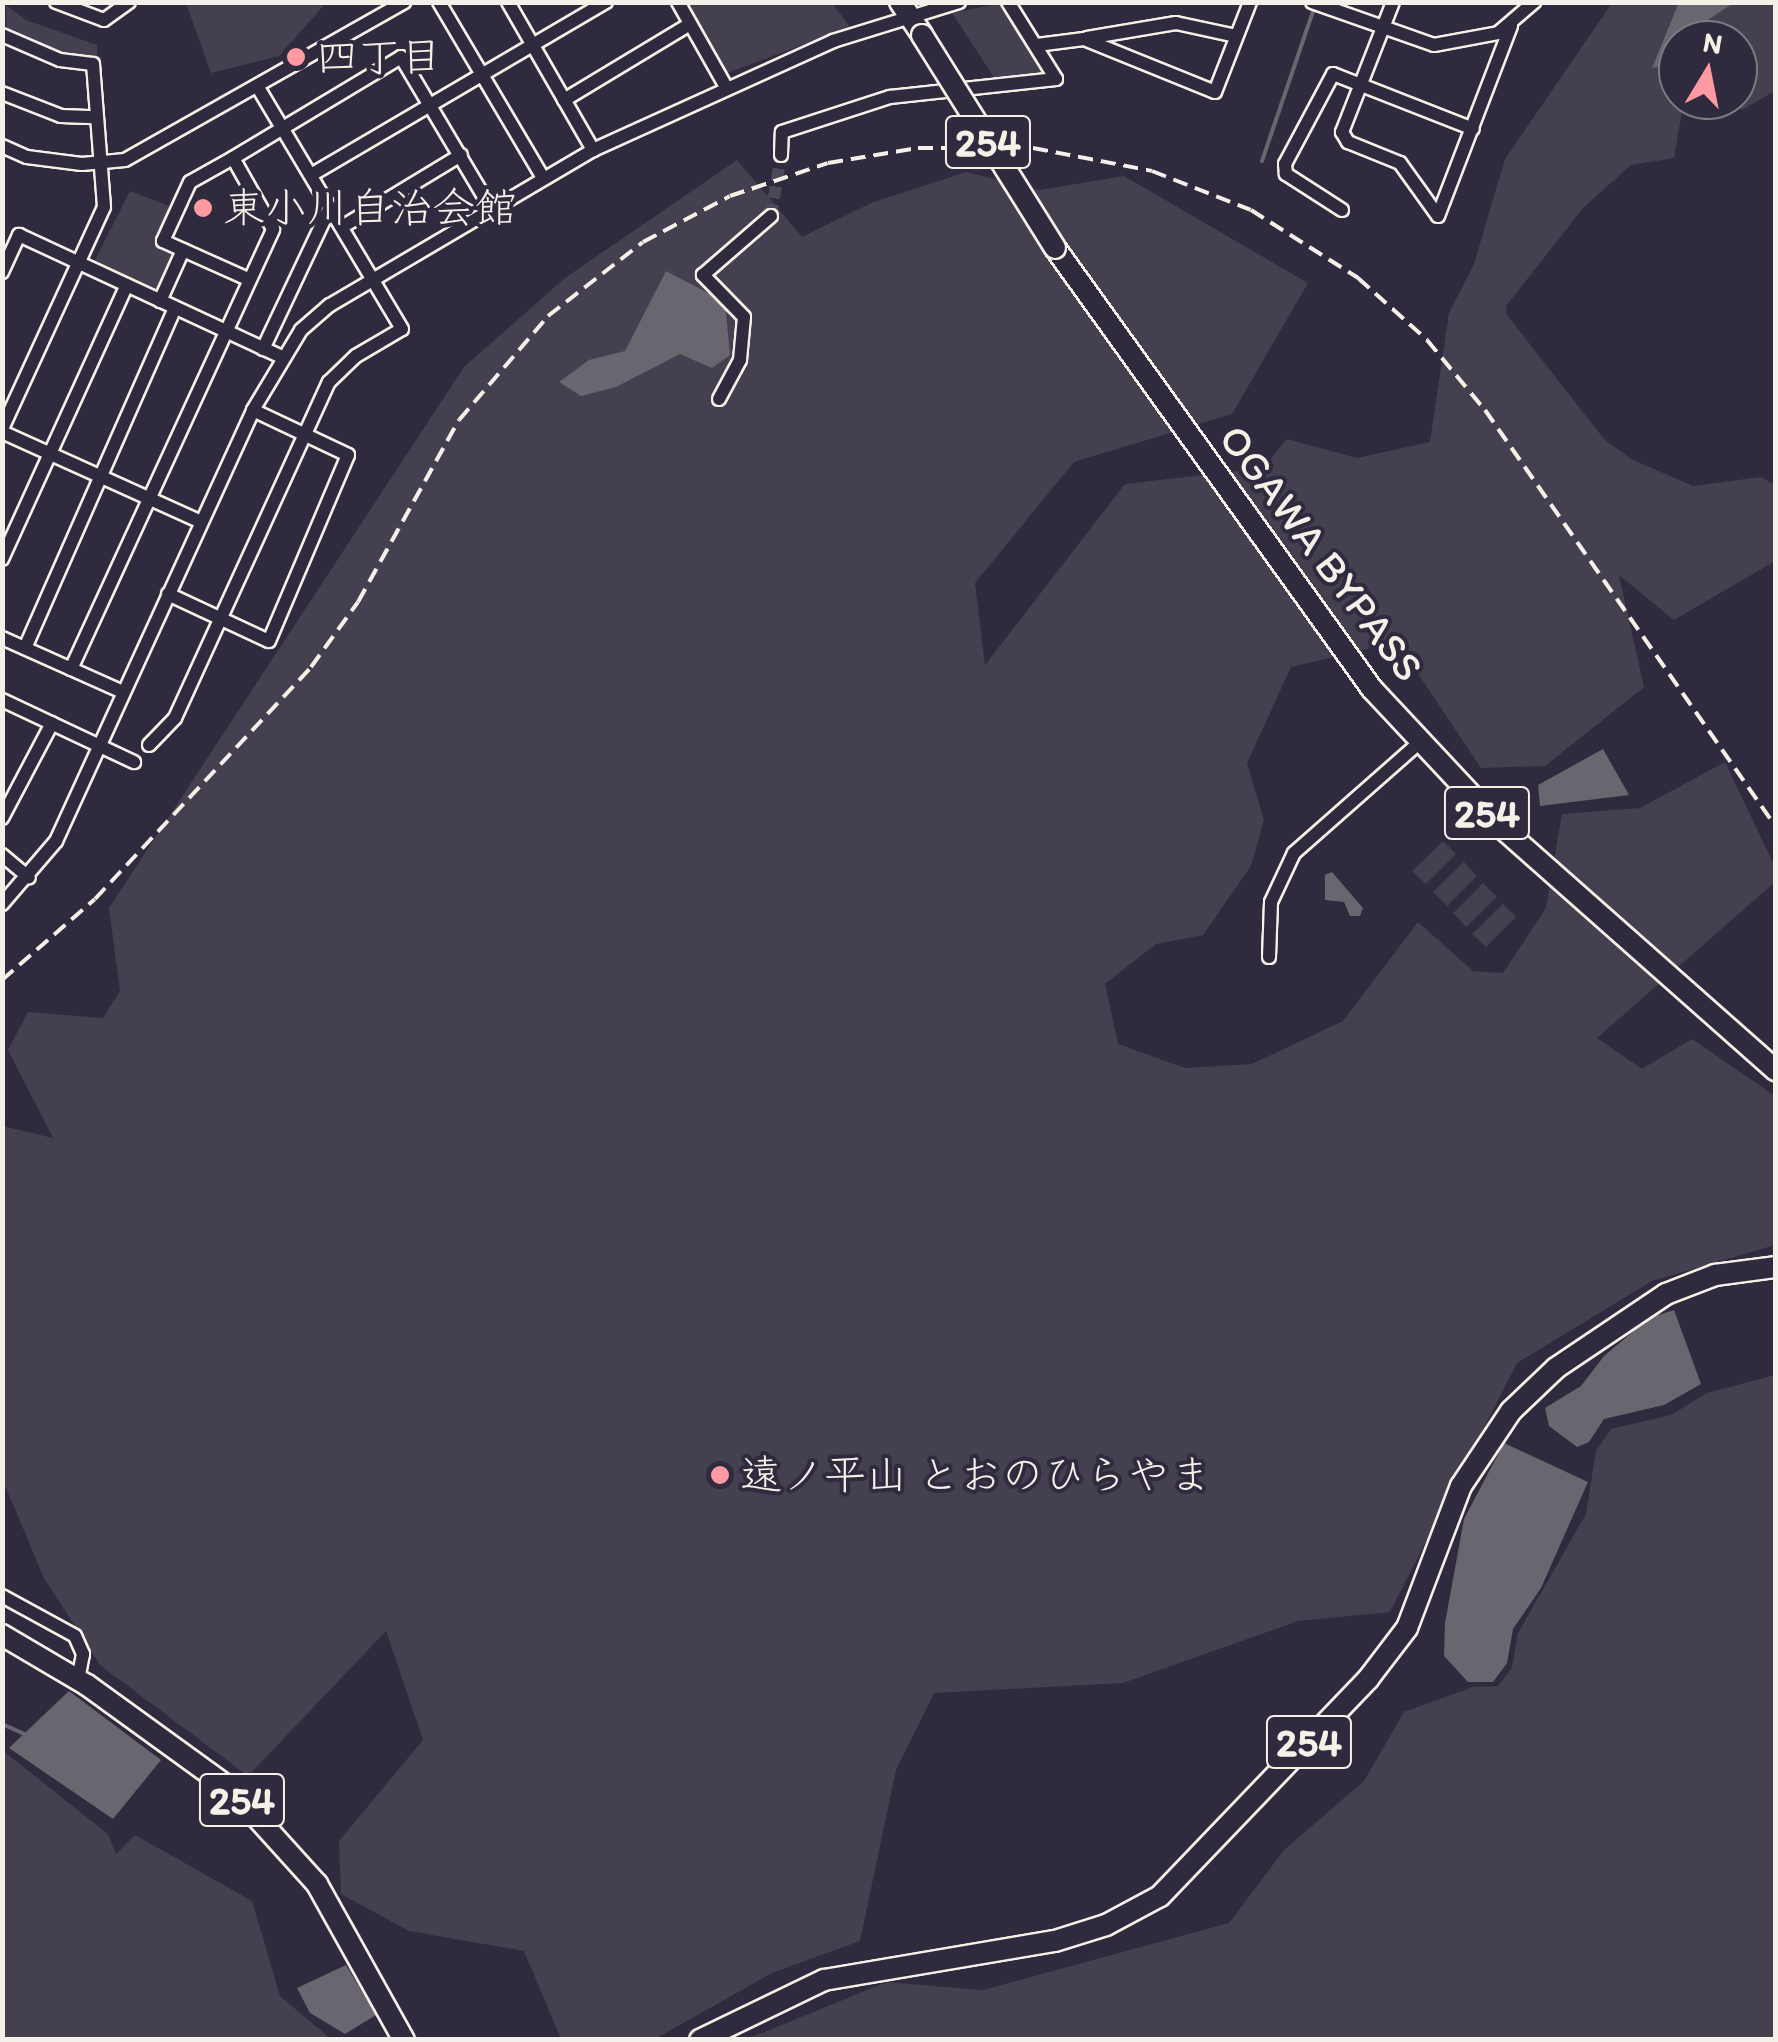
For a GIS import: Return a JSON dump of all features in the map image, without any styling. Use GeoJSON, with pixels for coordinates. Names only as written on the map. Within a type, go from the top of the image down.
{"type":"FeatureCollection","features":[{"type":"Feature","properties":{"kind":"highway","name":"OGAWA BYPASS"},"geometry":{"type":"LineString","coordinates":[[905,9],[1055,248],[1241,515],[1420,742],[1577,898],[1776,1070]]}},
{"type":"Feature","properties":{"kind":"highway","name":"254"},"geometry":{"type":"LineString","coordinates":[[700,2040],[824,1980],[1055,1941],[1106,1925],[1160,1896],[1368,1680],[1407,1628],[1461,1486],[1510,1411],[1556,1368],[1666,1294],[1714,1275],[1776,1266]]}},
{"type":"Feature","properties":{"kind":"highway","name":"254"},"geometry":{"type":"LineString","coordinates":[[2,1634],[78,1680],[232,1790],[275,1834],[344,1926],[404,2040]]}},
{"type":"Feature","properties":{"kind":"street"},"geometry":{"type":"LineString","coordinates":[[56,2],[104,20],[129,2]]}},
{"type":"Feature","properties":{"kind":"street"},"geometry":{"type":"LineString","coordinates":[[2,146],[27,157],[101,164],[161,146],[404,2]]}},
{"type":"Feature","properties":{"kind":"street"},"geometry":{"type":"LineString","coordinates":[[439,2],[542,176]]}},
{"type":"Feature","properties":{"kind":"street"},"geometry":{"type":"LineString","coordinates":[[508,2],[593,150]]}},
{"type":"Feature","properties":{"kind":"street"},"geometry":{"type":"LineString","coordinates":[[311,175],[606,2]]}},
{"type":"Feature","properties":{"kind":"street"},"geometry":{"type":"LineString","coordinates":[[678,2],[725,85]]}},
{"type":"Feature","properties":{"kind":"street"},"geometry":{"type":"LineString","coordinates":[[2,904],[29,878],[56,841],[280,356],[330,305],[374,282],[542,176],[725,85],[905,9],[959,2]]}},
{"type":"Feature","properties":{"kind":"street"},"geometry":{"type":"LineString","coordinates":[[781,155],[782,132],[890,97],[1056,79],[1008,2]]}},
{"type":"Feature","properties":{"kind":"street"},"geometry":{"type":"LineString","coordinates":[[1084,38],[1214,92],[1250,2]]}},
{"type":"Feature","properties":{"kind":"street"},"geometry":{"type":"LineString","coordinates":[[1312,2],[1381,30],[1458,44],[1511,26]]}},
{"type":"Feature","properties":{"kind":"street"},"geometry":{"type":"LineString","coordinates":[[1394,2],[1342,132],[1348,142],[1400,163],[1438,216],[1511,26],[1534,2]]}},
{"type":"Feature","properties":{"kind":"street"},"geometry":{"type":"LineString","coordinates":[[1038,45],[1176,23],[1236,36]]}},
{"type":"Feature","properties":{"kind":"street"},"geometry":{"type":"LineString","coordinates":[[564,100],[690,24]]}},
{"type":"Feature","properties":{"kind":"street"},"geometry":{"type":"LineString","coordinates":[[2,34],[60,60],[93,64],[104,208],[2,431],[202,522]]}},
{"type":"Feature","properties":{"kind":"street"},"geometry":{"type":"LineString","coordinates":[[248,279],[163,241],[190,182],[401,57],[432,103],[492,210]]}},
{"type":"Feature","properties":{"kind":"street"},"geometry":{"type":"LineString","coordinates":[[1342,210],[1286,174],[1285,164],[1333,74],[1473,130]]}},
{"type":"Feature","properties":{"kind":"street"},"geometry":{"type":"LineString","coordinates":[[149,745],[175,718],[304,432],[340,370],[402,329],[259,88]]}},
{"type":"Feature","properties":{"kind":"street"},"geometry":{"type":"LineString","coordinates":[[2,93],[62,116],[96,118]]}},
{"type":"Feature","properties":{"kind":"street"},"geometry":{"type":"LineString","coordinates":[[342,227],[462,155]]}},
{"type":"Feature","properties":{"kind":"street"},"geometry":{"type":"LineString","coordinates":[[71,669],[273,228],[233,158]]}},
{"type":"Feature","properties":{"kind":"street"},"geometry":{"type":"LineString","coordinates":[[263,349],[330,207]]}},
{"type":"Feature","properties":{"kind":"street"},"geometry":{"type":"LineString","coordinates":[[719,398],[740,360],[744,317],[704,276],[771,216]]}},
{"type":"Feature","properties":{"kind":"street"},"geometry":{"type":"LineString","coordinates":[[2,272],[19,235],[280,356]]}},
{"type":"Feature","properties":{"kind":"street"},"geometry":{"type":"LineString","coordinates":[[160,301],[183,250]]}},
{"type":"Feature","properties":{"kind":"street"},"geometry":{"type":"LineString","coordinates":[[2,559],[127,286]]}},
{"type":"Feature","properties":{"kind":"street"},"geometry":{"type":"LineString","coordinates":[[25,648],[175,308]]}},
{"type":"Feature","properties":{"kind":"street"},"geometry":{"type":"LineString","coordinates":[[168,594],[269,641],[348,455],[254,410]]}},
{"type":"Feature","properties":{"kind":"street"},"geometry":{"type":"LineString","coordinates":[[2,638],[124,692]]}},
{"type":"Feature","properties":{"kind":"street"},"geometry":{"type":"LineString","coordinates":[[2,700],[134,762]]}},
{"type":"Feature","properties":{"kind":"street"},"geometry":{"type":"LineString","coordinates":[[2,818],[52,723]]}},
{"type":"Feature","properties":{"kind":"street"},"geometry":{"type":"LineString","coordinates":[[1269,957],[1271,902],[1294,854],[1420,742]]}},
{"type":"Feature","properties":{"kind":"street"},"geometry":{"type":"LineString","coordinates":[[2,855],[29,878]]}},
{"type":"Feature","properties":{"kind":"street"},"geometry":{"type":"LineString","coordinates":[[2,1596],[75,1636],[84,1654],[78,1680]]}},
{"type":"Feature","properties":{"kind":"shaded area"},"geometry":{"type":"Polygon","coordinates":[[[186,2],[326,3],[279,56],[211,73],[186,2]]]}},
{"type":"Feature","properties":{"kind":"shaded area"},"geometry":{"type":"Polygon","coordinates":[[[1679,2],[1733,3],[1708,20],[1672,20],[1679,2]]]}},
{"type":"Feature","properties":{"kind":"shaded area"},"geometry":{"type":"Polygon","coordinates":[[[684,3],[832,3],[850,27],[725,74],[684,3]]]}},
{"type":"Feature","properties":{"kind":"shaded area"},"geometry":{"type":"Polygon","coordinates":[[[1003,3],[1048,76],[995,79],[952,13],[1003,3]]]}},
{"type":"Feature","properties":{"kind":"shaded area"},"geometry":{"type":"Polygon","coordinates":[[[1612,3],[1775,3],[1775,91],[1758,101],[1758,20],[1658,20],[1658,120],[1681,120],[1674,158],[1631,165],[1584,207],[1506,306],[1507,315],[1604,439],[1631,459],[1693,486],[1761,477],[1775,485],[1775,561],[1674,620],[1619,575],[1644,687],[1545,766],[1481,768],[1397,642],[1291,667],[1247,763],[1264,820],[1251,866],[1203,935],[1156,944],[1105,984],[1118,1044],[1185,1068],[1252,1064],[1343,1021],[1418,922],[1473,971],[1503,973],[1546,908],[1562,814],[1640,808],[1725,762],[1775,867],[1775,882],[1597,1038],[1642,1069],[1692,1039],[1775,1096],[1775,1245],[1652,1281],[1517,1363],[1390,1612],[1298,1621],[1123,1683],[934,1693],[896,1770],[860,1941],[772,1973],[655,2039],[561,2039],[524,1951],[409,1931],[341,1894],[339,1841],[423,1740],[386,1631],[248,1776],[100,1665],[44,1578],[3,1481],[2,1126],[53,1138],[8,1050],[28,1012],[103,1018],[120,991],[109,908],[464,367],[565,278],[737,160],[802,237],[871,203],[966,172],[1040,190],[1124,176],[1308,283],[1232,414],[1074,462],[975,583],[985,665],[1125,484],[1263,468],[1287,439],[1357,458],[1430,442],[1449,313],[1474,264],[1505,159],[1612,3]]]}},
{"type":"Feature","properties":{"kind":"shaded area"},"geometry":{"type":"Polygon","coordinates":[[[6,5],[26,20],[97,45],[97,58],[60,55],[7,32],[6,5]]]}},
{"type":"Feature","properties":{"kind":"shaded area"},"geometry":{"type":"Polygon","coordinates":[[[130,191],[174,208],[158,242],[178,252],[158,294],[93,264],[130,191]]]}},
{"type":"Feature","properties":{"kind":"shaded area"},"geometry":{"type":"Polygon","coordinates":[[[666,271],[725,302],[730,355],[712,368],[680,354],[616,387],[581,396],[559,382],[589,360],[625,351],[666,271]]]}},
{"type":"Feature","properties":{"kind":"shaded area"},"geometry":{"type":"Polygon","coordinates":[[[1603,749],[1629,795],[1540,806],[1538,785],[1603,749]]]}},
{"type":"Feature","properties":{"kind":"shaded area"},"geometry":{"type":"Polygon","coordinates":[[[1443,841],[1456,854],[1426,884],[1412,871],[1443,841]]]}},
{"type":"Feature","properties":{"kind":"shaded area"},"geometry":{"type":"Polygon","coordinates":[[[1464,862],[1477,876],[1447,906],[1433,892],[1464,862]]]}},
{"type":"Feature","properties":{"kind":"shaded area"},"geometry":{"type":"Polygon","coordinates":[[[1332,872],[1363,908],[1360,916],[1350,916],[1344,902],[1325,900],[1325,875],[1332,872]]]}},
{"type":"Feature","properties":{"kind":"shaded area"},"geometry":{"type":"Polygon","coordinates":[[[1483,883],[1497,897],[1466,927],[1453,913],[1483,883]]]}},
{"type":"Feature","properties":{"kind":"shaded area"},"geometry":{"type":"Polygon","coordinates":[[[1503,904],[1516,917],[1486,947],[1472,934],[1503,904]]]}},
{"type":"Feature","properties":{"kind":"shaded area"},"geometry":{"type":"Polygon","coordinates":[[[1674,1310],[1701,1384],[1664,1405],[1604,1419],[1589,1442],[1577,1447],[1549,1426],[1545,1408],[1581,1386],[1604,1356],[1649,1318],[1674,1310]]]}},
{"type":"Feature","properties":{"kind":"shaded area"},"geometry":{"type":"Polygon","coordinates":[[[1775,1375],[1775,2039],[747,2039],[887,1982],[983,1990],[1229,1923],[1284,1850],[1364,1781],[1404,1712],[1473,1687],[1498,1686],[1512,1668],[1518,1633],[1586,1514],[1596,1451],[1611,1429],[1671,1415],[1707,1393],[1775,1375]]]}},
{"type":"Feature","properties":{"kind":"shaded area"},"geometry":{"type":"Polygon","coordinates":[[[1504,1443],[1588,1482],[1541,1588],[1513,1629],[1507,1663],[1493,1682],[1468,1682],[1444,1656],[1445,1623],[1464,1519],[1504,1443]]]}},
{"type":"Feature","properties":{"kind":"shaded area"},"geometry":{"type":"Polygon","coordinates":[[[69,1691],[161,1760],[113,1819],[9,1748],[69,1691]]]}},
{"type":"Feature","properties":{"kind":"shaded area"},"geometry":{"type":"Polygon","coordinates":[[[2,1750],[108,1834],[116,1854],[135,1835],[252,1901],[280,1996],[331,2039],[3,2039],[2,1750]]]}},
{"type":"Feature","properties":{"kind":"shaded area"},"geometry":{"type":"Polygon","coordinates":[[[346,1965],[376,2015],[345,2034],[310,2013],[297,1988],[346,1965]]]}},
{"type":"Feature","properties":{"kind":"waterway"},"geometry":{"type":"LineString","coordinates":[[1262,161],[1315,5]]}},
{"type":"Feature","properties":{"kind":"waterway"},"geometry":{"type":"LineString","coordinates":[[2,1724],[31,1737]]}},
{"type":"Feature","properties":{"kind":"tunnel"},"geometry":{"type":"LineString","coordinates":[[771,216],[781,155]]}},
{"type":"Feature","properties":{"kind":"railway"},"geometry":{"type":"LineString","coordinates":[[2,980],[95,899],[311,667],[358,602],[459,420],[548,316],[643,242],[730,196],[828,163],[918,148],[1033,148],[1152,171],[1251,210],[1358,278],[1427,340],[1485,410],[1776,827]]}},
{"type":"Feature","properties":{"kind":"place","name":"四丁目"},"geometry":{"type":"Point","coordinates":[296,57]}},
{"type":"Feature","properties":{"kind":"place","name":"東小川自治会館"},"geometry":{"type":"Point","coordinates":[203,208]}},
{"type":"Feature","properties":{"kind":"place","name":"遠ノ平山 とおのひらやま"},"geometry":{"type":"Point","coordinates":[720,1475]}}]}
